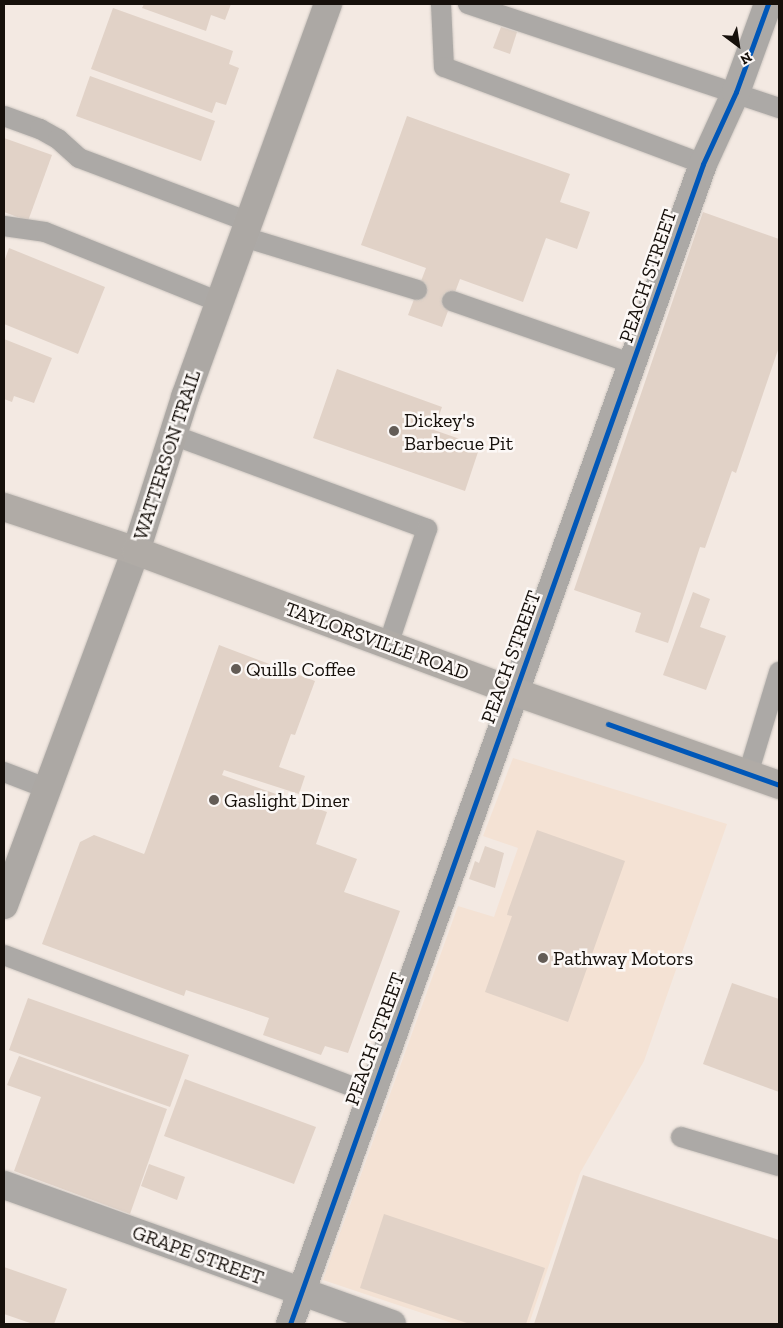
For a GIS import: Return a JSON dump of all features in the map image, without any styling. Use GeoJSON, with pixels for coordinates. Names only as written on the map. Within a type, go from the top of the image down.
{"type":"FeatureCollection","features":[{"type":"Feature","properties":{"kind":"main road","name":"WATTERSON TRAIL"},"geometry":{"type":"LineString","coordinates":[[4,905],[46,788],[136,551],[173,435],[219,302],[328,4]]}},
{"type":"Feature","properties":{"kind":"main road","name":"TAYLORSVILLE ROAD"},"geometry":{"type":"LineString","coordinates":[[4,507],[136,551],[514,692],[779,785]]}},
{"type":"Feature","properties":{"kind":"street","name":"PEACH STREET"},"geometry":{"type":"LineString","coordinates":[[290,1324],[703,164],[736,92],[768,4]]}},
{"type":"Feature","properties":{"kind":"street","name":"GRAPE STREET"},"geometry":{"type":"LineString","coordinates":[[4,1185],[301,1292],[363,1319],[392,1324]]}},
{"type":"Feature","properties":{"kind":"lane"},"geometry":{"type":"LineString","coordinates":[[441,4],[444,67],[703,164]]}},
{"type":"Feature","properties":{"kind":"lane"},"geometry":{"type":"LineString","coordinates":[[468,4],[736,92],[779,108]]}},
{"type":"Feature","properties":{"kind":"lane"},"geometry":{"type":"LineString","coordinates":[[4,116],[40,128],[79,158],[246,230],[418,290]]}},
{"type":"Feature","properties":{"kind":"lane"},"geometry":{"type":"LineString","coordinates":[[4,226],[45,232],[219,302]]}},
{"type":"Feature","properties":{"kind":"lane"},"geometry":{"type":"LineString","coordinates":[[452,301],[633,364]]}},
{"type":"Feature","properties":{"kind":"lane"},"geometry":{"type":"LineString","coordinates":[[173,435],[427,529],[388,645]]}},
{"type":"Feature","properties":{"kind":"lane"},"geometry":{"type":"LineString","coordinates":[[748,774],[779,672]]}},
{"type":"Feature","properties":{"kind":"lane"},"geometry":{"type":"LineString","coordinates":[[4,772],[46,788]]}},
{"type":"Feature","properties":{"kind":"lane"},"geometry":{"type":"LineString","coordinates":[[4,955],[372,1094]]}},
{"type":"Feature","properties":{"kind":"lane"},"geometry":{"type":"LineString","coordinates":[[681,1137],[779,1166]]}},
{"type":"Feature","properties":{"kind":"shaded area"},"geometry":{"type":"Polygon","coordinates":[[[513,758],[727,824],[644,1061],[580,1173],[529,1324],[455,1324],[323,1280],[458,906],[494,917],[518,848],[483,836],[513,758]]]}},
{"type":"Feature","properties":{"kind":"building"},"geometry":{"type":"Polygon","coordinates":[[[144,4],[231,4],[225,20],[211,15],[206,31],[142,8],[144,4]]]}},
{"type":"Feature","properties":{"kind":"building"},"geometry":{"type":"Polygon","coordinates":[[[113,8],[233,51],[229,64],[239,68],[226,105],[216,102],[212,113],[91,69],[113,8]]]}},
{"type":"Feature","properties":{"kind":"building"},"geometry":{"type":"Polygon","coordinates":[[[501,27],[517,32],[510,54],[493,48],[501,27]]]}},
{"type":"Feature","properties":{"kind":"building"},"geometry":{"type":"Polygon","coordinates":[[[90,76],[215,121],[201,161],[76,116],[90,76]]]}},
{"type":"Feature","properties":{"kind":"building"},"geometry":{"type":"Polygon","coordinates":[[[407,116],[570,174],[560,202],[590,212],[577,249],[546,238],[523,302],[460,279],[442,327],[408,315],[426,268],[361,245],[407,116]]]}},
{"type":"Feature","properties":{"kind":"building"},"geometry":{"type":"Polygon","coordinates":[[[4,138],[52,155],[28,221],[4,212],[4,138]]]}},
{"type":"Feature","properties":{"kind":"building"},"geometry":{"type":"Polygon","coordinates":[[[703,212],[779,239],[779,347],[736,473],[732,471],[705,548],[700,547],[668,643],[635,632],[641,613],[574,590],[703,212]]]}},
{"type":"Feature","properties":{"kind":"building"},"geometry":{"type":"Polygon","coordinates":[[[9,248],[105,287],[78,354],[4,324],[4,262],[9,248]]]}},
{"type":"Feature","properties":{"kind":"building"},"geometry":{"type":"Polygon","coordinates":[[[4,339],[52,358],[34,403],[14,396],[12,402],[4,399],[4,339]]]}},
{"type":"Feature","properties":{"kind":"building"},"geometry":{"type":"Polygon","coordinates":[[[337,369],[442,407],[434,430],[480,446],[465,491],[313,438],[337,369]]]}},
{"type":"Feature","properties":{"kind":"building"},"geometry":{"type":"Polygon","coordinates":[[[693,592],[710,599],[700,627],[726,636],[706,690],[663,675],[693,592]]]}},
{"type":"Feature","properties":{"kind":"building"},"geometry":{"type":"Polygon","coordinates":[[[219,645],[315,681],[295,735],[291,734],[279,767],[305,776],[299,794],[224,770],[222,775],[327,812],[316,844],[357,859],[344,892],[400,911],[348,1053],[325,1046],[321,1055],[263,1035],[269,1018],[186,990],[184,996],[42,944],[80,842],[94,835],[144,854],[219,645]]]}},
{"type":"Feature","properties":{"kind":"building","name":"Pathway Motors"},"geometry":{"type":"Polygon","coordinates":[[[537,830],[625,861],[568,1022],[485,992],[512,916],[507,915],[508,911],[537,830]]]}},
{"type":"Feature","properties":{"kind":"building"},"geometry":{"type":"Polygon","coordinates":[[[485,846],[504,853],[495,888],[469,879],[475,861],[479,863],[485,846]]]}},
{"type":"Feature","properties":{"kind":"building"},"geometry":{"type":"Polygon","coordinates":[[[732,983],[779,999],[779,1092],[703,1064],[732,983]]]}},
{"type":"Feature","properties":{"kind":"building"},"geometry":{"type":"Polygon","coordinates":[[[28,998],[189,1055],[170,1107],[9,1050],[28,998]]]}},
{"type":"Feature","properties":{"kind":"building"},"geometry":{"type":"Polygon","coordinates":[[[19,1056],[167,1109],[130,1214],[14,1171],[41,1097],[7,1085],[19,1056]]]}},
{"type":"Feature","properties":{"kind":"building"},"geometry":{"type":"Polygon","coordinates":[[[185,1079],[316,1127],[294,1184],[164,1136],[185,1079]]]}},
{"type":"Feature","properties":{"kind":"building"},"geometry":{"type":"Polygon","coordinates":[[[149,1164],[185,1177],[177,1200],[141,1186],[149,1164]]]}},
{"type":"Feature","properties":{"kind":"building"},"geometry":{"type":"Polygon","coordinates":[[[583,1175],[779,1240],[779,1324],[534,1324],[583,1175]]]}},
{"type":"Feature","properties":{"kind":"building"},"geometry":{"type":"Polygon","coordinates":[[[384,1214],[545,1268],[526,1324],[470,1324],[360,1288],[384,1214]]]}},
{"type":"Feature","properties":{"kind":"building"},"geometry":{"type":"Polygon","coordinates":[[[4,1267],[67,1289],[54,1324],[33,1324],[4,1314],[4,1267]]]}},
{"type":"Feature","properties":{"kind":"cycle path"},"geometry":{"type":"LineString","coordinates":[[290,1324],[703,164],[736,92],[768,4]]}},
{"type":"Feature","properties":{"kind":"cycle path"},"geometry":{"type":"LineString","coordinates":[[608,724],[779,785]]}},
{"type":"Feature","properties":{"kind":"place","name":"Dickey's Barbecue Pit"},"geometry":{"type":"Point","coordinates":[394,431]}},
{"type":"Feature","properties":{"kind":"place","name":"Quills Coffee"},"geometry":{"type":"Point","coordinates":[236,669]}},
{"type":"Feature","properties":{"kind":"place","name":"Gaslight Diner"},"geometry":{"type":"Point","coordinates":[214,800]}},
{"type":"Feature","properties":{"kind":"place","name":"Pathway Motors"},"geometry":{"type":"Point","coordinates":[543,958]}}]}
